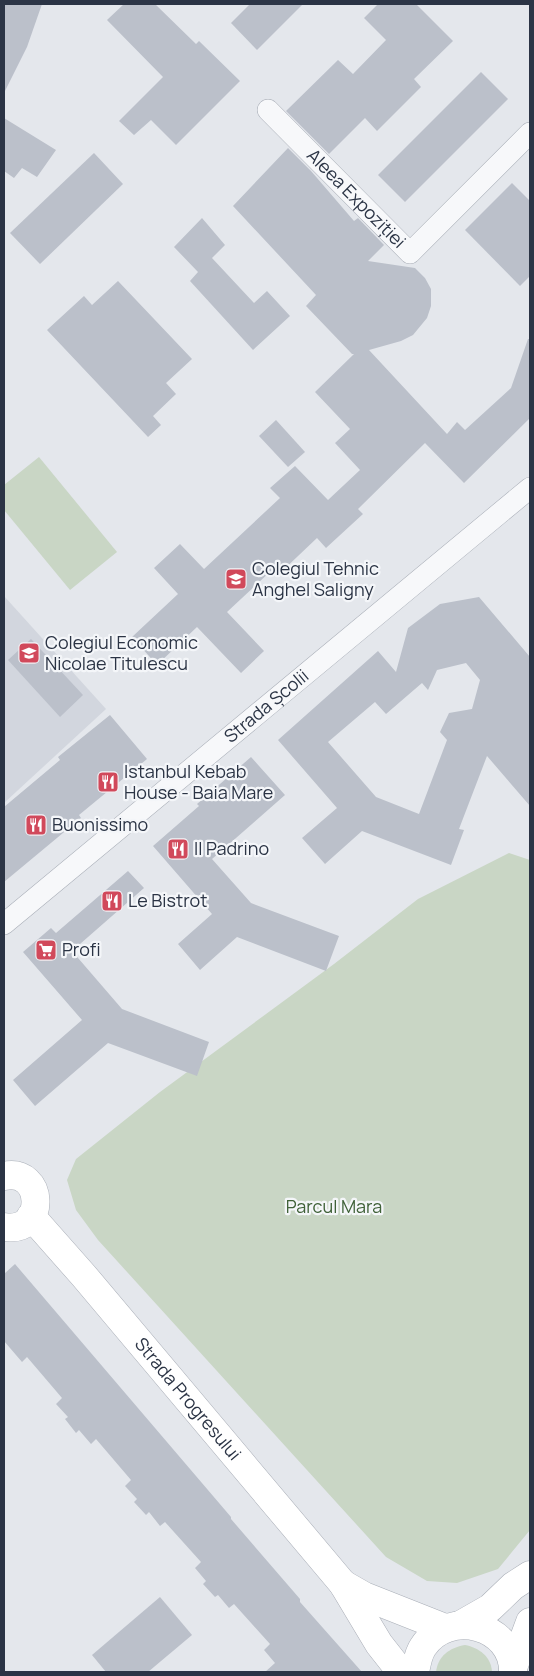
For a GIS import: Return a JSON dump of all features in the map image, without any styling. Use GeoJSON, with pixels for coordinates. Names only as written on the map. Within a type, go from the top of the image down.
{"type":"FeatureCollection","features":[{"type":"Feature","properties":{"kind":"street","name":"Aleea Expoziției"},"geometry":{"type":"LineString","coordinates":[[268,110],[410,253],[530,133]]}},
{"type":"Feature","properties":{"kind":"street","name":"Strada Școlii"},"geometry":{"type":"LineString","coordinates":[[4,924],[530,488]]}},
{"type":"Feature","properties":{"kind":"street","name":"Strada Progresului"},"geometry":{"type":"LineString","coordinates":[[4,1176],[16,1175],[24,1179],[30,1184],[36,1200],[35,1209],[12,1225],[84,1276],[343,1584],[379,1644],[401,1672]]}},
{"type":"Feature","properties":{"kind":"street"},"geometry":{"type":"LineString","coordinates":[[415,1672],[424,1646],[433,1636],[490,1608],[513,1586],[530,1575]]}},
{"type":"Feature","properties":{"kind":"street","name":"Strada Progresului"},"geometry":{"type":"LineString","coordinates":[[343,1584],[364,1596],[454,1626],[477,1626],[490,1632],[502,1641],[509,1653],[513,1670]]}},
{"type":"Feature","properties":{"kind":"street"},"geometry":{"type":"LineString","coordinates":[[513,1670],[530,1622]]}},
{"type":"Feature","properties":{"kind":"shaded area","name":"Colegiul Economic Nicolae Titulescu"},"geometry":{"type":"Polygon","coordinates":[[[4,596],[106,709],[4,803],[4,596]]]}},
{"type":"Feature","properties":{"kind":"green space"},"geometry":{"type":"Polygon","coordinates":[[[39,457],[117,552],[70,590],[4,510],[4,485],[39,457]]]}},
{"type":"Feature","properties":{"kind":"green space","name":"Parcul Mara"},"geometry":{"type":"Polygon","coordinates":[[[509,853],[530,860],[530,1530],[498,1569],[457,1583],[427,1581],[386,1557],[98,1240],[76,1210],[67,1180],[76,1159],[160,1092],[334,964],[418,899],[509,853]]]}},
{"type":"Feature","properties":{"kind":"green space"},"geometry":{"type":"Polygon","coordinates":[[[465,1645],[475,1648],[487,1657],[492,1672],[436,1672],[439,1661],[445,1654],[454,1648],[465,1645]]]}},
{"type":"Feature","properties":{"kind":"building"},"geometry":{"type":"Polygon","coordinates":[[[4,4],[42,4],[27,47],[4,93],[4,4]]]}},
{"type":"Feature","properties":{"kind":"building"},"geometry":{"type":"Polygon","coordinates":[[[124,4],[155,4],[196,44],[199,41],[240,81],[176,145],[151,120],[134,135],[119,121],[163,77],[107,20],[124,4]]]}},
{"type":"Feature","properties":{"kind":"building"},"geometry":{"type":"Polygon","coordinates":[[[250,4],[303,4],[257,50],[231,23],[250,4]]]}},
{"type":"Feature","properties":{"kind":"building"},"geometry":{"type":"Polygon","coordinates":[[[378,4],[416,4],[453,41],[414,79],[421,87],[377,131],[365,118],[329,154],[286,111],[338,60],[353,74],[386,40],[364,18],[378,4]]]}},
{"type":"Feature","properties":{"kind":"building"},"geometry":{"type":"Polygon","coordinates":[[[481,72],[508,99],[405,202],[378,175],[481,72]]]}},
{"type":"Feature","properties":{"kind":"building"},"geometry":{"type":"Polygon","coordinates":[[[4,118],[56,150],[37,177],[22,168],[14,178],[4,171],[4,118]]]}},
{"type":"Feature","properties":{"kind":"building"},"geometry":{"type":"Polygon","coordinates":[[[288,148],[311,171],[354,221],[358,218],[384,245],[368,261],[415,268],[425,278],[431,289],[431,306],[427,318],[413,335],[401,341],[369,350],[447,434],[457,422],[465,430],[511,388],[528,339],[530,339],[530,418],[464,483],[425,443],[358,509],[363,514],[326,548],[317,538],[278,575],[272,570],[227,612],[264,651],[241,673],[197,627],[157,665],[132,637],[178,594],[154,568],[180,544],[204,569],[280,498],[270,488],[295,466],[328,500],[360,470],[335,443],[350,429],[315,392],[354,354],[306,306],[316,295],[233,206],[288,148]]]}},
{"type":"Feature","properties":{"kind":"building"},"geometry":{"type":"Polygon","coordinates":[[[94,153],[123,184],[40,264],[10,233],[94,153]]]}},
{"type":"Feature","properties":{"kind":"building"},"geometry":{"type":"Polygon","coordinates":[[[512,183],[530,201],[530,276],[520,286],[465,230],[512,183]]]}},
{"type":"Feature","properties":{"kind":"building"},"geometry":{"type":"Polygon","coordinates":[[[202,218],[225,245],[212,258],[254,303],[267,291],[290,316],[253,350],[190,281],[198,272],[174,247],[202,218]]]}},
{"type":"Feature","properties":{"kind":"building"},"geometry":{"type":"Polygon","coordinates":[[[118,281],[192,359],[166,383],[176,394],[153,416],[161,425],[148,437],[47,330],[84,296],[92,305],[118,281]]]}},
{"type":"Feature","properties":{"kind":"building"},"geometry":{"type":"Polygon","coordinates":[[[276,420],[305,452],[288,467],[259,436],[276,420]]]}},
{"type":"Feature","properties":{"kind":"building"},"geometry":{"type":"Polygon","coordinates":[[[479,597],[530,657],[530,806],[487,756],[459,829],[464,830],[451,865],[362,831],[325,864],[302,838],[337,808],[278,740],[378,651],[396,672],[408,628],[440,604],[479,597]],[[466,663],[437,670],[428,690],[422,683],[386,714],[375,702],[328,742],[376,797],[419,814],[447,740],[440,732],[449,713],[472,709],[480,680],[466,663]]]}},
{"type":"Feature","properties":{"kind":"building"},"geometry":{"type":"Polygon","coordinates":[[[31,639],[83,695],[60,717],[8,660],[31,639]]]}},
{"type":"Feature","properties":{"kind":"building"},"geometry":{"type":"Polygon","coordinates":[[[110,715],[147,759],[79,815],[81,818],[4,882],[4,807],[60,760],[58,757],[110,715]]]}},
{"type":"Feature","properties":{"kind":"building"},"geometry":{"type":"Polygon","coordinates":[[[251,757],[285,795],[212,859],[251,903],[339,936],[326,971],[237,937],[200,970],[178,944],[212,914],[153,846],[199,806],[197,804],[251,757]]]}},
{"type":"Feature","properties":{"kind":"building"},"geometry":{"type":"Polygon","coordinates":[[[128,871],[144,888],[72,951],[122,1009],[209,1042],[197,1076],[108,1043],[35,1106],[13,1080],[82,1020],[23,952],[51,928],[56,933],[128,871]]]}},
{"type":"Feature","properties":{"kind":"building"},"geometry":{"type":"Polygon","coordinates":[[[15,1264],[231,1517],[300,1599],[300,1602],[362,1672],[265,1672],[275,1663],[264,1650],[270,1644],[234,1604],[229,1608],[218,1595],[215,1597],[203,1584],[206,1581],[195,1568],[201,1562],[165,1522],[160,1526],[149,1512],[146,1515],[134,1502],[137,1499],[125,1486],[131,1480],[96,1439],[91,1444],[79,1430],[76,1433],[65,1419],[68,1417],[56,1404],[62,1398],[27,1357],[22,1362],[4,1341],[4,1274],[15,1264]]]}},
{"type":"Feature","properties":{"kind":"building"},"geometry":{"type":"Polygon","coordinates":[[[160,1597],[192,1635],[148,1672],[106,1672],[92,1655],[160,1597]]]}},
{"type":"Feature","properties":{"kind":"place","name":"Colegiul Tehnic Anghel Saligny"},"geometry":{"type":"Point","coordinates":[236,579]}},
{"type":"Feature","properties":{"kind":"place","name":"Colegiul Economic Nicolae Titulescu"},"geometry":{"type":"Point","coordinates":[29,653]}},
{"type":"Feature","properties":{"kind":"place","name":"Istanbul Kebab House - Baia Mare"},"geometry":{"type":"Point","coordinates":[108,782]}},
{"type":"Feature","properties":{"kind":"place","name":"Buonissimo"},"geometry":{"type":"Point","coordinates":[36,825]}},
{"type":"Feature","properties":{"kind":"place","name":"Il Padrino"},"geometry":{"type":"Point","coordinates":[178,849]}},
{"type":"Feature","properties":{"kind":"place","name":"Le Bistrot"},"geometry":{"type":"Point","coordinates":[112,901]}},
{"type":"Feature","properties":{"kind":"place","name":"Profi"},"geometry":{"type":"Point","coordinates":[46,950]}}]}
